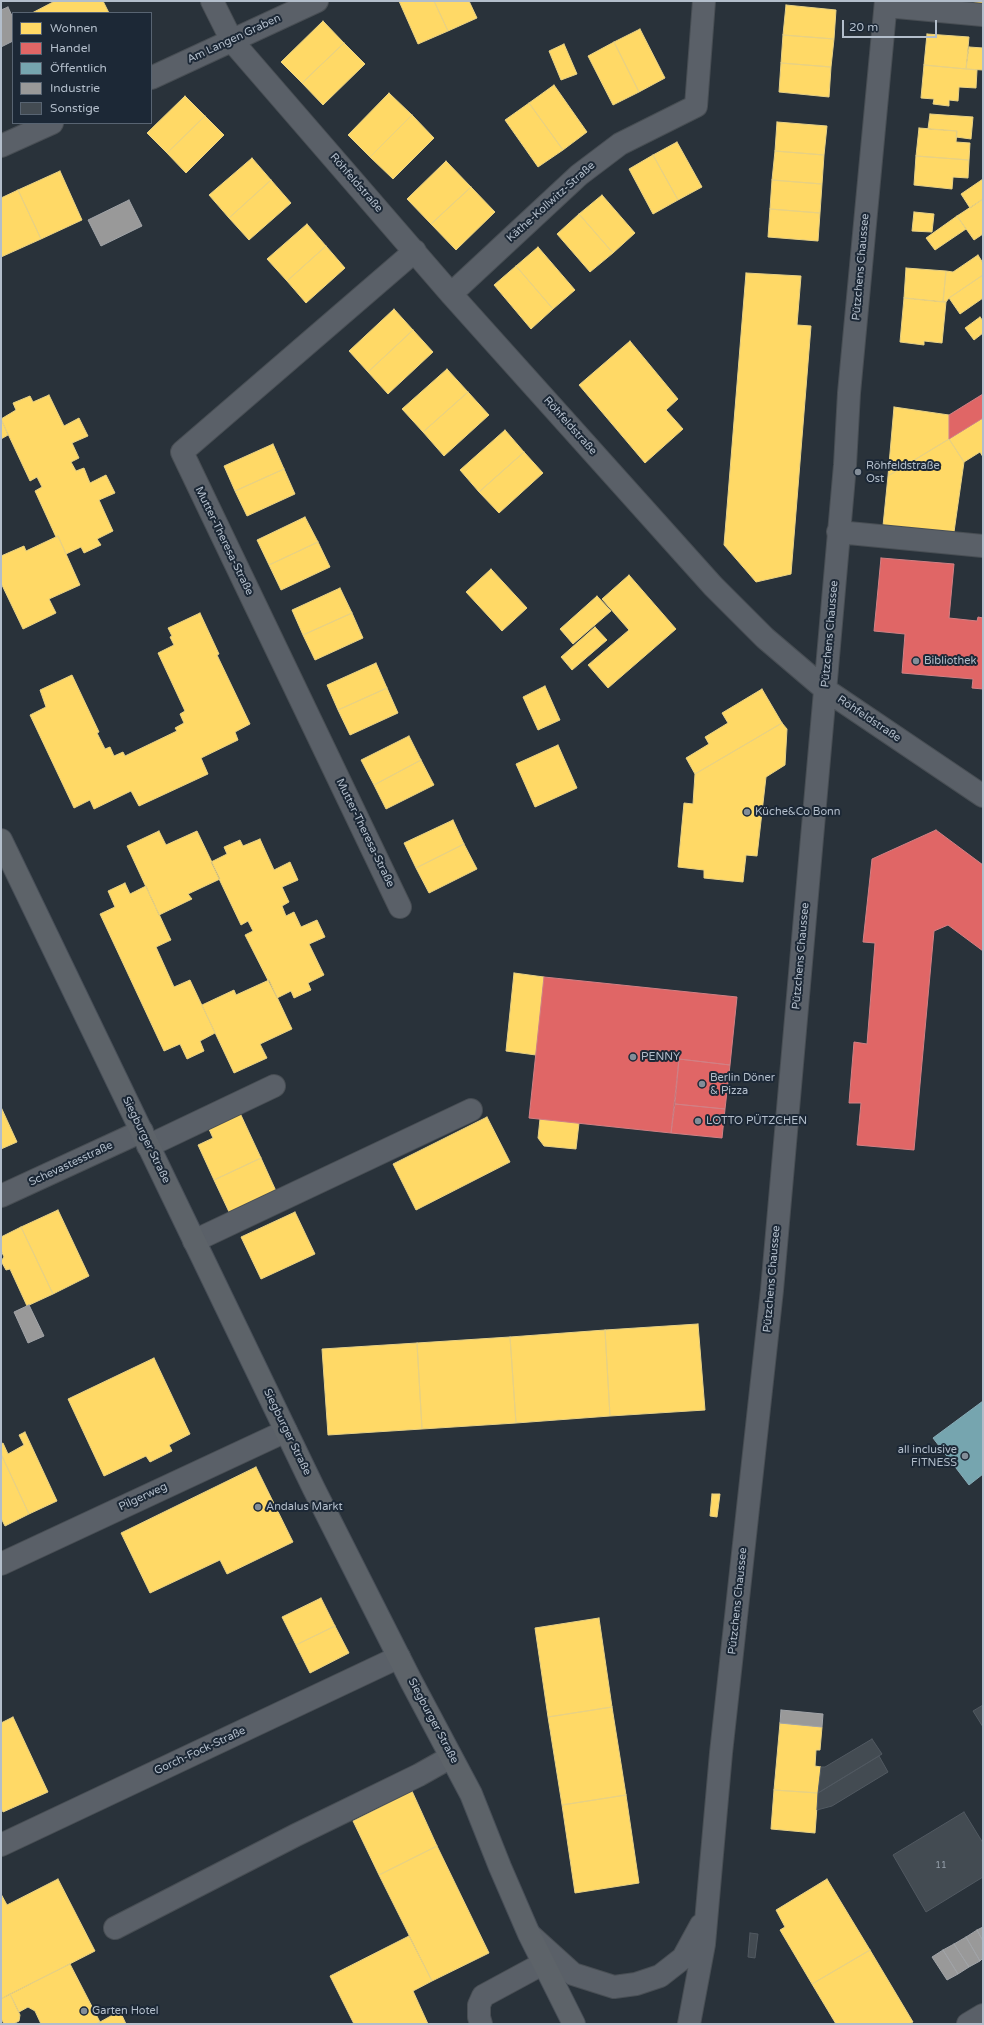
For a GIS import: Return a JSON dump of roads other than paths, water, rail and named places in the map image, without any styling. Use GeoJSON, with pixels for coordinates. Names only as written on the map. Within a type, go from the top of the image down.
{"type":"FeatureCollection","features":[{"type":"Feature","properties":{"kind":"main road","name":"Siegburger Straße"},"geometry":{"type":"LineString","coordinates":[[1,840],[286,1431],[399,1657],[471,1794],[500,1867],[530,1934],[574,2024]]}},
{"type":"Feature","properties":{"kind":"street","name":"Röhfeldstraße"},"geometry":{"type":"LineString","coordinates":[[212,1],[232,40],[451,294],[713,586],[764,638],[826,690],[983,796]]}},
{"type":"Feature","properties":{"kind":"street","name":"Am Langen Graben"},"geometry":{"type":"LineString","coordinates":[[152,78],[317,1]]}},
{"type":"Feature","properties":{"kind":"street","name":"Käthe-Kollwitz-Straße"},"geometry":{"type":"LineString","coordinates":[[451,294],[579,175],[620,144],[696,106],[704,1]]}},
{"type":"Feature","properties":{"kind":"street"},"geometry":{"type":"LineString","coordinates":[[886,4],[983,15]]}},
{"type":"Feature","properties":{"kind":"street","name":"Pützchens Chaussee"},"geometry":{"type":"LineString","coordinates":[[689,2024],[704,1944],[705,1919],[772,1290],[800,955],[826,690],[838,532],[845,464],[849,393],[886,4]]}},
{"type":"Feature","properties":{"kind":"street"},"geometry":{"type":"LineString","coordinates":[[1,146],[50,124]]}},
{"type":"Feature","properties":{"kind":"street","name":"Mutter-Theresa-Straße"},"geometry":{"type":"LineString","coordinates":[[400,907],[182,452],[415,251]]}},
{"type":"Feature","properties":{"kind":"street"},"geometry":{"type":"LineString","coordinates":[[838,532],[983,546]]}},
{"type":"Feature","properties":{"kind":"street","name":"Schevastesstraße"},"geometry":{"type":"LineString","coordinates":[[1,1196],[274,1086]]}},
{"type":"Feature","properties":{"kind":"street"},"geometry":{"type":"LineString","coordinates":[[194,1241],[471,1110]]}},
{"type":"Feature","properties":{"kind":"street","name":"Pilgerweg"},"geometry":{"type":"LineString","coordinates":[[1,1564],[286,1431]]}},
{"type":"Feature","properties":{"kind":"street","name":"Gorch-Fock-Straße"},"geometry":{"type":"LineString","coordinates":[[1,1845],[399,1657]]}},
{"type":"Feature","properties":{"kind":"street"},"geometry":{"type":"LineString","coordinates":[[115,1928],[296,1835],[419,1775],[451,1757]]}},
{"type":"Feature","properties":{"kind":"street"},"geometry":{"type":"LineString","coordinates":[[530,1934],[573,1974],[614,1987],[636,1984],[660,1976],[683,1958],[705,1919]]}},
{"type":"Feature","properties":{"kind":"street"},"geometry":{"type":"LineString","coordinates":[[481,2024],[478,2005],[483,1996],[544,1963]]}},
{"type":"Feature","properties":{"kind":"street"},"geometry":{"type":"LineString","coordinates":[[968,2024],[983,2016]]}},
{"type":"Feature","properties":{"kind":"place","name":"Röhfeldstraße Ost"},"geometry":{"type":"Point","coordinates":[858,472]}},
{"type":"Feature","properties":{"kind":"place","name":"Bibliothek"},"geometry":{"type":"Point","coordinates":[916,661]}},
{"type":"Feature","properties":{"kind":"place","name":"Küche&Co Bonn"},"geometry":{"type":"Point","coordinates":[747,812]}},
{"type":"Feature","properties":{"kind":"place","name":"PENNY"},"geometry":{"type":"Point","coordinates":[633,1057]}},
{"type":"Feature","properties":{"kind":"place","name":"Berlin Döner & Pizza"},"geometry":{"type":"Point","coordinates":[702,1084]}},
{"type":"Feature","properties":{"kind":"place","name":"LOTTO PÜTZCHEN"},"geometry":{"type":"Point","coordinates":[698,1121]}},
{"type":"Feature","properties":{"kind":"place","name":"all inclusive FITNESS"},"geometry":{"type":"Point","coordinates":[965,1456]}},
{"type":"Feature","properties":{"kind":"place","name":"Andalus Markt"},"geometry":{"type":"Point","coordinates":[258,1507]}},
{"type":"Feature","properties":{"kind":"place","name":"Garten Hotel"},"geometry":{"type":"Point","coordinates":[84,2011]}}]}
